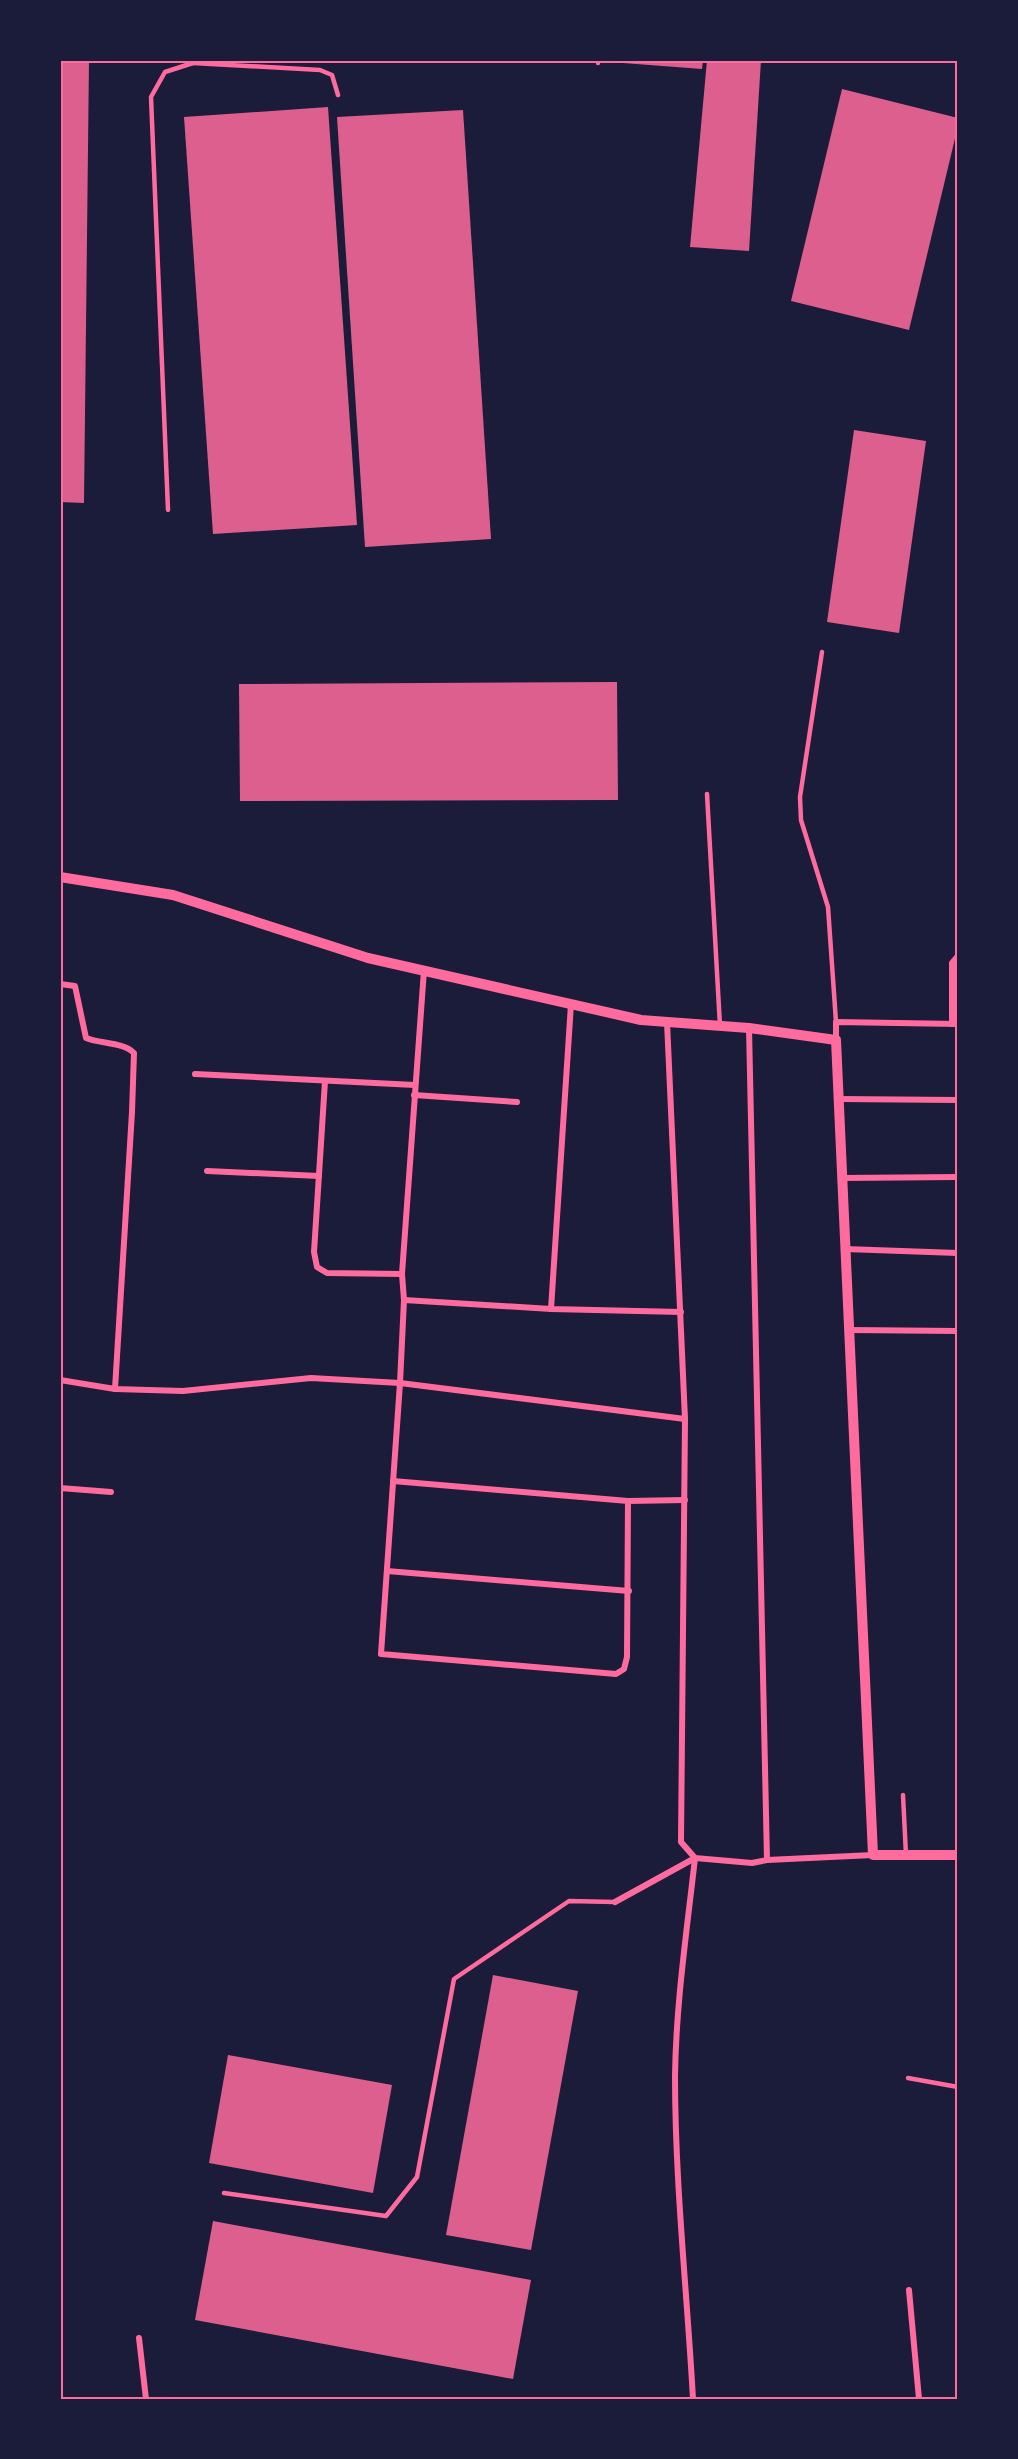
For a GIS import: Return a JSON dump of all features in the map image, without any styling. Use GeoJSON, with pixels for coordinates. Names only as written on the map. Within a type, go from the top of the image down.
{"type":"FeatureCollection","features":[{"type":"Feature","properties":{"kind":"street"},"geometry":{"type":"LineString","coordinates":[[60,878],[173,895],[368,958],[641,1020],[749,1028],[836,1040]]}},
{"type":"Feature","properties":{"kind":"street"},"geometry":{"type":"LineString","coordinates":[[873,1854],[836,1022],[955,1024],[952,963],[958,956]]}},
{"type":"Feature","properties":{"kind":"street"},"geometry":{"type":"LineString","coordinates":[[424,970],[402,1274],[404,1300],[400,1383],[381,1654],[616,1674],[624,1669],[627,1657],[628,1501]]}},
{"type":"Feature","properties":{"kind":"street"},"geometry":{"type":"LineString","coordinates":[[60,984],[75,986],[86,1038],[129,1048],[134,1053],[114,1389]]}},
{"type":"Feature","properties":{"kind":"street"},"geometry":{"type":"LineString","coordinates":[[551,1310],[571,1004]]}},
{"type":"Feature","properties":{"kind":"street"},"geometry":{"type":"LineString","coordinates":[[667,1022],[685,1419],[681,1842],[695,1858],[681,1976],[675,2073],[676,2161],[688,2298],[693,2399]]}},
{"type":"Feature","properties":{"kind":"street"},"geometry":{"type":"LineString","coordinates":[[749,1028],[767,1860]]}},
{"type":"Feature","properties":{"kind":"street"},"geometry":{"type":"LineString","coordinates":[[195,1074],[415,1085]]}},
{"type":"Feature","properties":{"kind":"street"},"geometry":{"type":"LineString","coordinates":[[325,1081],[314,1252],[317,1267],[327,1273],[402,1274]]}},
{"type":"Feature","properties":{"kind":"street"},"geometry":{"type":"LineString","coordinates":[[414,1095],[518,1102]]}},
{"type":"Feature","properties":{"kind":"street"},"geometry":{"type":"LineString","coordinates":[[838,1099],[958,1100]]}},
{"type":"Feature","properties":{"kind":"street"},"geometry":{"type":"LineString","coordinates":[[207,1171],[319,1176]]}},
{"type":"Feature","properties":{"kind":"street"},"geometry":{"type":"LineString","coordinates":[[842,1178],[958,1178]]}},
{"type":"Feature","properties":{"kind":"street"},"geometry":{"type":"LineString","coordinates":[[845,1249],[958,1253]]}},
{"type":"Feature","properties":{"kind":"street"},"geometry":{"type":"LineString","coordinates":[[404,1300],[551,1310],[681,1312]]}},
{"type":"Feature","properties":{"kind":"street"},"geometry":{"type":"LineString","coordinates":[[849,1330],[958,1331]]}},
{"type":"Feature","properties":{"kind":"street"},"geometry":{"type":"LineString","coordinates":[[60,1380],[114,1389],[183,1391],[311,1378],[400,1383],[685,1419]]}},
{"type":"Feature","properties":{"kind":"street"},"geometry":{"type":"LineString","coordinates":[[393,1481],[628,1501],[685,1500]]}},
{"type":"Feature","properties":{"kind":"street"},"geometry":{"type":"LineString","coordinates":[[60,1488],[111,1492]]}},
{"type":"Feature","properties":{"kind":"street"},"geometry":{"type":"LineString","coordinates":[[387,1571],[628,1592]]}},
{"type":"Feature","properties":{"kind":"street"},"geometry":{"type":"LineString","coordinates":[[615,1902],[695,1858],[752,1863],[767,1860],[873,1854],[958,1855]]}},
{"type":"Feature","properties":{"kind":"street"},"geometry":{"type":"LineString","coordinates":[[909,2290],[919,2399]]}},
{"type":"Feature","properties":{"kind":"street"},"geometry":{"type":"LineString","coordinates":[[139,2338],[146,2399]]}},
{"type":"Feature","properties":{"kind":"lane"},"geometry":{"type":"LineString","coordinates":[[168,510],[151,97],[165,72],[193,62],[320,70],[332,75],[338,95]]}},
{"type":"Feature","properties":{"kind":"lane"},"geometry":{"type":"LineString","coordinates":[[822,652],[800,797],[801,820],[828,907],[836,1022]]}},
{"type":"Feature","properties":{"kind":"lane"},"geometry":{"type":"LineString","coordinates":[[707,794],[720,1026]]}},
{"type":"Feature","properties":{"kind":"lane"},"geometry":{"type":"LineString","coordinates":[[903,1794],[906,1855]]}},
{"type":"Feature","properties":{"kind":"lane"},"geometry":{"type":"LineString","coordinates":[[224,2193],[386,2216],[417,2177],[454,1979],[568,1901],[615,1902]]}},
{"type":"Feature","properties":{"kind":"lane"},"geometry":{"type":"LineString","coordinates":[[908,2078],[958,2087]]}},
{"type":"Feature","properties":{"kind":"building"},"geometry":{"type":"Polygon","coordinates":[[[60,60],[89,60],[84,503],[60,502],[60,60]]]}},
{"type":"Feature","properties":{"kind":"building"},"geometry":{"type":"Polygon","coordinates":[[[624,60],[703,60],[702,69],[623,63],[624,60]]]}},
{"type":"Feature","properties":{"kind":"building"},"geometry":{"type":"Polygon","coordinates":[[[707,60],[761,60],[749,251],[690,247],[707,60]]]}},
{"type":"Feature","properties":{"kind":"building"},"geometry":{"type":"Polygon","coordinates":[[[842,89],[958,118],[958,126],[909,330],[791,301],[842,89]]]}},
{"type":"Feature","properties":{"kind":"building"},"geometry":{"type":"Polygon","coordinates":[[[328,107],[357,525],[213,534],[184,117],[328,107]]]}},
{"type":"Feature","properties":{"kind":"building"},"geometry":{"type":"Polygon","coordinates":[[[463,110],[491,539],[365,547],[337,117],[463,110]]]}},
{"type":"Feature","properties":{"kind":"building"},"geometry":{"type":"Polygon","coordinates":[[[854,430],[926,441],[899,633],[827,622],[854,430]]]}},
{"type":"Feature","properties":{"kind":"building"},"geometry":{"type":"Polygon","coordinates":[[[617,682],[618,800],[240,801],[239,684],[617,682]]]}},
{"type":"Feature","properties":{"kind":"building"},"geometry":{"type":"Polygon","coordinates":[[[493,1975],[578,1991],[531,2250],[446,2235],[493,1975]]]}},
{"type":"Feature","properties":{"kind":"building"},"geometry":{"type":"Polygon","coordinates":[[[228,2055],[392,2085],[373,2193],[209,2163],[228,2055]]]}},
{"type":"Feature","properties":{"kind":"building"},"geometry":{"type":"Polygon","coordinates":[[[213,2221],[531,2280],[513,2379],[195,2320],[213,2221]]]}}]}
